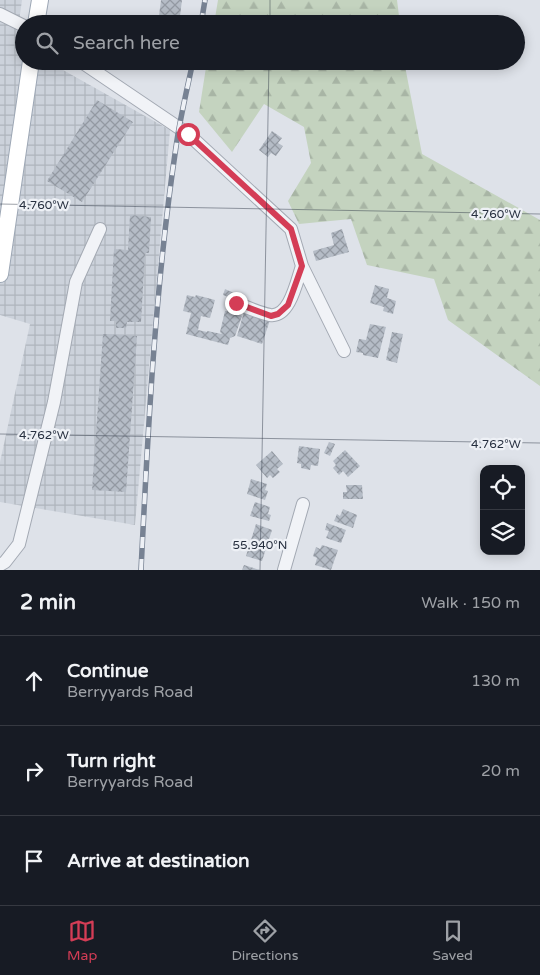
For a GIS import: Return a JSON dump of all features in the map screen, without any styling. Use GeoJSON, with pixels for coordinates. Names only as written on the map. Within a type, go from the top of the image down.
{"type":"FeatureCollection","features":[{"type":"Feature","properties":{"kind":"main road"},"geometry":{"type":"LineString","coordinates":[[38,15],[40,0]]}},
{"type":"Feature","properties":{"kind":"main road"},"geometry":{"type":"LineString","coordinates":[[0,274],[30,70]]}},
{"type":"Feature","properties":{"kind":"street"},"geometry":{"type":"LineString","coordinates":[[0,14],[15,22]]}},
{"type":"Feature","properties":{"kind":"street"},"geometry":{"type":"LineString","coordinates":[[93,70],[188,134],[291,229],[302,266],[344,351]]}},
{"type":"Feature","properties":{"kind":"street"},"geometry":{"type":"LineString","coordinates":[[0,564],[5,562],[19,544],[54,402],[76,282],[100,229]]}},
{"type":"Feature","properties":{"kind":"street"},"geometry":{"type":"LineString","coordinates":[[236,303],[271,316],[278,314],[288,305],[302,266]]}},
{"type":"Feature","properties":{"kind":"street"},"geometry":{"type":"LineString","coordinates":[[284,570],[303,504]]}},
{"type":"Feature","properties":{"kind":"shaded area"},"geometry":{"type":"Polygon","coordinates":[[[0,0],[22,0],[20,15],[15,15],[15,70],[63,70],[170,130],[135,525],[0,502],[0,462],[30,324],[0,315],[0,0]]]}},
{"type":"Feature","properties":{"kind":"green space"},"geometry":{"type":"Polygon","coordinates":[[[218,0],[397,0],[399,15],[216,15],[218,0]]]}},
{"type":"Feature","properties":{"kind":"green space"},"geometry":{"type":"Polygon","coordinates":[[[206,70],[406,70],[422,154],[540,220],[540,386],[448,320],[434,279],[367,265],[351,219],[299,224],[288,201],[311,163],[304,127],[264,104],[232,152],[199,112],[206,70]]]}},
{"type":"Feature","properties":{"kind":"building"},"geometry":{"type":"Polygon","coordinates":[[[161,0],[182,0],[180,15],[159,15],[161,0]]]}},
{"type":"Feature","properties":{"kind":"building"},"geometry":{"type":"Polygon","coordinates":[[[97,100],[133,122],[82,202],[47,181],[97,100]]]}},
{"type":"Feature","properties":{"kind":"building"},"geometry":{"type":"Polygon","coordinates":[[[272,131],[282,138],[278,143],[283,146],[276,156],[271,153],[268,157],[259,150],[272,131]]]}},
{"type":"Feature","properties":{"kind":"building"},"geometry":{"type":"Polygon","coordinates":[[[130,215],[151,217],[149,253],[145,253],[141,322],[127,322],[126,328],[116,328],[116,321],[110,321],[114,249],[128,250],[130,215]]]}},
{"type":"Feature","properties":{"kind":"building"},"geometry":{"type":"Polygon","coordinates":[[[342,229],[349,252],[316,261],[313,251],[334,245],[331,233],[342,229]]]}},
{"type":"Feature","properties":{"kind":"building"},"geometry":{"type":"Polygon","coordinates":[[[375,285],[389,289],[387,298],[396,301],[393,314],[383,311],[384,307],[370,303],[375,285]]]}},
{"type":"Feature","properties":{"kind":"building"},"geometry":{"type":"Polygon","coordinates":[[[225,289],[236,294],[234,299],[223,295],[225,289]]]}},
{"type":"Feature","properties":{"kind":"building"},"geometry":{"type":"Polygon","coordinates":[[[187,295],[195,297],[196,295],[215,300],[210,318],[201,316],[198,330],[222,334],[220,332],[225,311],[229,307],[241,310],[240,315],[242,316],[235,336],[230,338],[228,345],[186,334],[191,313],[183,311],[187,295]]]}},
{"type":"Feature","properties":{"kind":"building"},"geometry":{"type":"Polygon","coordinates":[[[244,312],[270,320],[262,344],[237,336],[244,312]]]}},
{"type":"Feature","properties":{"kind":"building"},"geometry":{"type":"Polygon","coordinates":[[[370,324],[386,327],[378,358],[356,352],[359,339],[366,340],[370,324]]]}},
{"type":"Feature","properties":{"kind":"building"},"geometry":{"type":"Polygon","coordinates":[[[392,332],[403,334],[397,363],[386,360],[392,332]]]}},
{"type":"Feature","properties":{"kind":"building"},"geometry":{"type":"Polygon","coordinates":[[[103,334],[137,336],[126,492],[92,490],[103,334]]]}},
{"type":"Feature","properties":{"kind":"building"},"geometry":{"type":"Polygon","coordinates":[[[329,442],[335,444],[330,456],[324,453],[329,442]]]}},
{"type":"Feature","properties":{"kind":"building"},"geometry":{"type":"Polygon","coordinates":[[[299,446],[320,449],[318,466],[311,465],[310,470],[301,468],[301,464],[297,463],[299,446]]]}},
{"type":"Feature","properties":{"kind":"building"},"geometry":{"type":"Polygon","coordinates":[[[345,450],[360,466],[348,477],[343,471],[339,475],[333,468],[336,465],[333,461],[345,450]]]}},
{"type":"Feature","properties":{"kind":"building"},"geometry":{"type":"Polygon","coordinates":[[[272,451],[283,464],[277,469],[280,472],[273,478],[270,475],[267,478],[256,465],[272,451]]]}},
{"type":"Feature","properties":{"kind":"building"},"geometry":{"type":"Polygon","coordinates":[[[251,479],[267,484],[265,490],[268,491],[265,500],[247,494],[251,479]]]}},
{"type":"Feature","properties":{"kind":"building"},"geometry":{"type":"Polygon","coordinates":[[[346,485],[362,485],[363,499],[343,499],[343,492],[347,492],[346,485]]]}},
{"type":"Feature","properties":{"kind":"building"},"geometry":{"type":"Polygon","coordinates":[[[255,502],[270,507],[268,514],[271,515],[269,521],[250,516],[255,502]]]}},
{"type":"Feature","properties":{"kind":"building"},"geometry":{"type":"Polygon","coordinates":[[[343,509],[357,515],[353,528],[334,521],[337,514],[340,516],[343,509]]]}},
{"type":"Feature","properties":{"kind":"building"},"geometry":{"type":"Polygon","coordinates":[[[327,523],[346,530],[341,543],[326,538],[329,531],[325,530],[327,523]]]}},
{"type":"Feature","properties":{"kind":"building"},"geometry":{"type":"Polygon","coordinates":[[[256,524],[272,530],[262,561],[246,556],[256,524]]]}},
{"type":"Feature","properties":{"kind":"building"},"geometry":{"type":"Polygon","coordinates":[[[322,545],[338,550],[331,570],[315,565],[317,558],[313,556],[316,547],[320,549],[322,545]]]}},
{"type":"Feature","properties":{"kind":"building"},"geometry":{"type":"Polygon","coordinates":[[[244,565],[260,570],[242,570],[244,565]]]}},
{"type":"Feature","properties":{"kind":"railway"},"geometry":{"type":"LineString","coordinates":[[202,15],[205,0]]}},
{"type":"Feature","properties":{"kind":"railway"},"geometry":{"type":"LineString","coordinates":[[141,570],[150,411],[163,252],[178,136],[191,70]]}},
{"type":"Feature","properties":{"kind":"route"},"geometry":{"type":"LineString","coordinates":[[188,134],[291,229],[302,266],[288,305],[278,314],[271,316],[236,303]]}}]}
